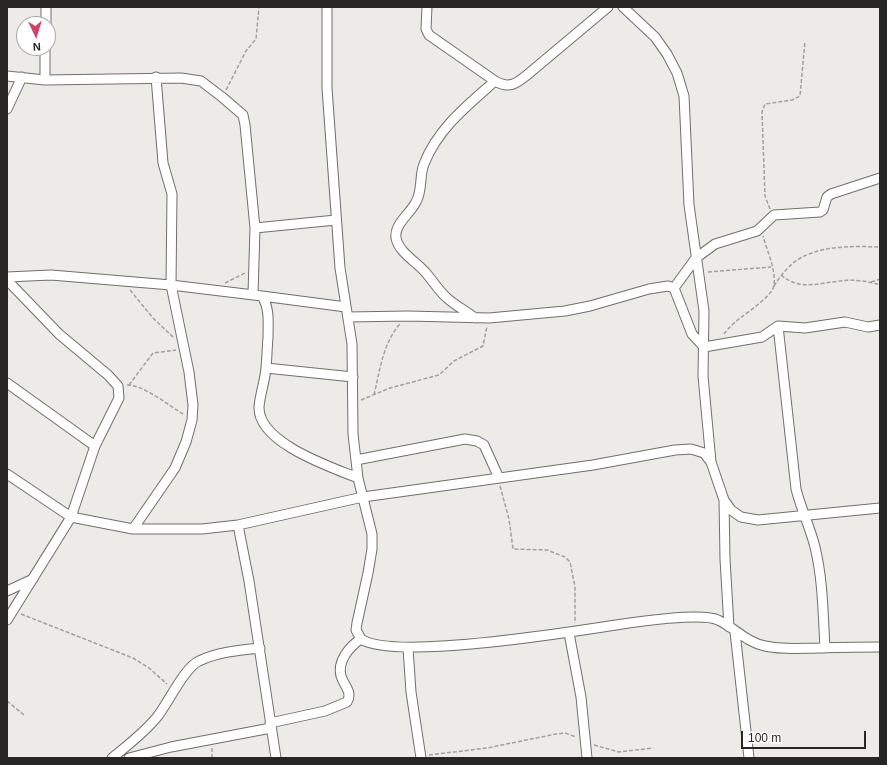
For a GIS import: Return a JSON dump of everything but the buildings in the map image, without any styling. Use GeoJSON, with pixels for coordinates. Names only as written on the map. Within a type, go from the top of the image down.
{"type":"FeatureCollection","features":[{"type":"Feature","properties":{"kind":"street"},"geometry":{"type":"LineString","coordinates":[[327,7],[327,88],[340,268],[352,344],[352,404],[356,460],[358,478],[372,534],[372,549],[356,630],[361,639],[381,646],[408,648],[490,642],[616,625],[694,617],[716,619],[746,640],[764,646],[784,649],[880,647]]}},
{"type":"Feature","properties":{"kind":"street"},"geometry":{"type":"LineString","coordinates":[[427,7],[426,29],[429,35],[503,86],[515,84],[608,7]]}},
{"type":"Feature","properties":{"kind":"street"},"geometry":{"type":"LineString","coordinates":[[623,7],[655,37],[667,54],[677,73],[684,96],[689,205],[704,311],[703,376],[711,462],[724,500],[731,510],[741,517],[749,520],[880,508]]}},
{"type":"Feature","properties":{"kind":"street"},"geometry":{"type":"LineString","coordinates":[[45,56],[45,80]]}},
{"type":"Feature","properties":{"kind":"street"},"geometry":{"type":"LineString","coordinates":[[7,76],[45,80],[156,77],[181,78],[201,82],[243,115],[255,228],[255,266],[258,295],[267,303],[268,312],[266,368],[259,408],[261,420],[289,447],[317,462],[358,478]]}},
{"type":"Feature","properties":{"kind":"street"},"geometry":{"type":"LineString","coordinates":[[7,109],[22,77]]}},
{"type":"Feature","properties":{"kind":"street"},"geometry":{"type":"LineString","coordinates":[[133,529],[175,468],[186,442],[192,420],[192,390],[171,285],[172,194],[163,163],[156,77]]}},
{"type":"Feature","properties":{"kind":"street"},"geometry":{"type":"LineString","coordinates":[[475,318],[447,298],[426,272],[399,246],[396,239],[396,231],[418,197],[422,182],[423,166],[434,144],[460,112],[496,81]]}},
{"type":"Feature","properties":{"kind":"street"},"geometry":{"type":"LineString","coordinates":[[674,288],[696,258],[715,244],[761,228],[774,216],[820,212],[824,208],[827,197],[832,194],[880,178]]}},
{"type":"Feature","properties":{"kind":"street"},"geometry":{"type":"LineString","coordinates":[[255,228],[336,220]]}},
{"type":"Feature","properties":{"kind":"street"},"geometry":{"type":"LineString","coordinates":[[682,276],[698,272]]}},
{"type":"Feature","properties":{"kind":"street"},"geometry":{"type":"LineString","coordinates":[[7,277],[51,275],[171,285],[346,306]]}},
{"type":"Feature","properties":{"kind":"street"},"geometry":{"type":"LineString","coordinates":[[7,280],[59,334],[108,375],[118,386],[119,398],[95,446],[71,517],[7,620]]}},
{"type":"Feature","properties":{"kind":"street"},"geometry":{"type":"LineString","coordinates":[[348,317],[408,316],[489,318],[565,311],[590,306],[649,289],[668,286],[674,288]]}},
{"type":"Feature","properties":{"kind":"street"},"geometry":{"type":"LineString","coordinates":[[674,288],[692,334],[704,347]]}},
{"type":"Feature","properties":{"kind":"street"},"geometry":{"type":"LineString","coordinates":[[704,347],[762,336],[778,326],[805,328],[845,322],[868,326],[880,325]]}},
{"type":"Feature","properties":{"kind":"street"},"geometry":{"type":"LineString","coordinates":[[778,326],[796,489],[803,515],[812,535],[818,563],[825,648]]}},
{"type":"Feature","properties":{"kind":"street"},"geometry":{"type":"LineString","coordinates":[[266,368],[353,377]]}},
{"type":"Feature","properties":{"kind":"street"},"geometry":{"type":"LineString","coordinates":[[7,383],[95,446]]}},
{"type":"Feature","properties":{"kind":"street"},"geometry":{"type":"LineString","coordinates":[[356,460],[465,439],[477,441],[484,445],[499,478]]}},
{"type":"Feature","properties":{"kind":"street"},"geometry":{"type":"LineString","coordinates":[[7,474],[71,517],[100,524],[133,529],[202,529],[238,525],[363,497],[499,478],[675,450],[691,449],[704,453],[711,462]]}},
{"type":"Feature","properties":{"kind":"street"},"geometry":{"type":"LineString","coordinates":[[724,500],[725,559],[732,630],[749,758]]}},
{"type":"Feature","properties":{"kind":"street"},"geometry":{"type":"LineString","coordinates":[[238,525],[260,648],[276,758]]}},
{"type":"Feature","properties":{"kind":"street"},"geometry":{"type":"LineString","coordinates":[[7,591],[33,579]]}},
{"type":"Feature","properties":{"kind":"street"},"geometry":{"type":"LineString","coordinates":[[572,632],[581,697],[587,758]]}},
{"type":"Feature","properties":{"kind":"street"},"geometry":{"type":"LineString","coordinates":[[129,758],[170,747],[212,740],[325,711],[348,702],[349,691],[341,676],[341,666],[347,651],[361,639]]}},
{"type":"Feature","properties":{"kind":"street"},"geometry":{"type":"LineString","coordinates":[[112,758],[144,732],[158,716],[190,669],[199,661],[228,653],[260,648]]}},
{"type":"Feature","properties":{"kind":"street"},"geometry":{"type":"LineString","coordinates":[[408,648],[411,692],[421,757]]}},
{"type":"Feature","properties":{"kind":"path"},"geometry":{"type":"LineString","coordinates":[[222,97],[246,51],[256,40],[259,7]]}},
{"type":"Feature","properties":{"kind":"path"},"geometry":{"type":"LineString","coordinates":[[774,216],[765,196],[762,112],[765,104],[792,100],[800,96],[806,41]]}},
{"type":"Feature","properties":{"kind":"path"},"geometry":{"type":"LineString","coordinates":[[761,228],[772,267],[774,286]]}},
{"type":"Feature","properties":{"kind":"path"},"geometry":{"type":"LineString","coordinates":[[718,345],[728,327],[766,299],[781,275],[792,263],[818,251],[853,247],[880,247]]}},
{"type":"Feature","properties":{"kind":"path"},"geometry":{"type":"LineString","coordinates":[[222,284],[255,266]]}},
{"type":"Feature","properties":{"kind":"path"},"geometry":{"type":"LineString","coordinates":[[698,272],[731,271],[772,267]]}},
{"type":"Feature","properties":{"kind":"path"},"geometry":{"type":"LineString","coordinates":[[781,275],[788,281],[805,286],[846,280],[869,282],[880,285]]}},
{"type":"Feature","properties":{"kind":"path"},"geometry":{"type":"LineString","coordinates":[[869,282],[880,279]]}},
{"type":"Feature","properties":{"kind":"path"},"geometry":{"type":"LineString","coordinates":[[122,281],[153,318],[184,348]]}},
{"type":"Feature","properties":{"kind":"path"},"geometry":{"type":"LineString","coordinates":[[374,395],[388,345],[397,328],[408,316]]}},
{"type":"Feature","properties":{"kind":"path"},"geometry":{"type":"LineString","coordinates":[[352,404],[374,395],[439,375],[462,356],[479,349],[484,342],[489,318]]}},
{"type":"Feature","properties":{"kind":"path"},"geometry":{"type":"LineString","coordinates":[[129,385],[153,353],[184,348]]}},
{"type":"Feature","properties":{"kind":"path"},"geometry":{"type":"LineString","coordinates":[[118,386],[129,385],[143,389],[192,420]]}},
{"type":"Feature","properties":{"kind":"path"},"geometry":{"type":"LineString","coordinates":[[499,478],[509,519],[513,549],[547,550],[565,557],[570,562],[575,587],[572,632]]}},
{"type":"Feature","properties":{"kind":"path"},"geometry":{"type":"LineString","coordinates":[[13,611],[133,658],[161,677],[174,692]]}},
{"type":"Feature","properties":{"kind":"path"},"geometry":{"type":"LineString","coordinates":[[7,701],[24,715]]}},
{"type":"Feature","properties":{"kind":"path"},"geometry":{"type":"LineString","coordinates":[[421,757],[487,748],[565,733],[584,739],[593,745],[619,752],[653,748]]}},
{"type":"Feature","properties":{"kind":"path"},"geometry":{"type":"LineString","coordinates":[[212,740],[212,758]]}}]}
